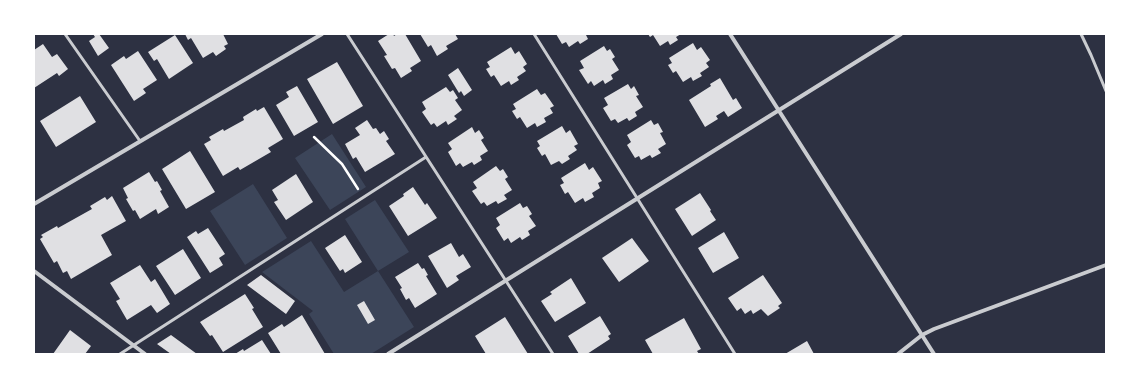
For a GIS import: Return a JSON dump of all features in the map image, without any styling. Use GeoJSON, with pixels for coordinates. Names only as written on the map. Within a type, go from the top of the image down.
{"type":"FeatureCollection","features":[{"type":"Feature","properties":{"kind":"street"},"geometry":{"type":"LineString","coordinates":[[34,204],[322,34]]}},
{"type":"Feature","properties":{"kind":"street"},"geometry":{"type":"LineString","coordinates":[[730,34],[934,354]]}},
{"type":"Feature","properties":{"kind":"street"},"geometry":{"type":"LineString","coordinates":[[388,354],[901,34]]}},
{"type":"Feature","properties":{"kind":"street"},"geometry":{"type":"LineString","coordinates":[[898,354],[922,335],[1106,265]]}},
{"type":"Feature","properties":{"kind":"street"},"geometry":{"type":"LineString","coordinates":[[34,271],[145,354]]}},
{"type":"Feature","properties":{"kind":"lane"},"geometry":{"type":"LineString","coordinates":[[65,34],[140,141]]}},
{"type":"Feature","properties":{"kind":"lane"},"geometry":{"type":"LineString","coordinates":[[346,34],[553,354]]}},
{"type":"Feature","properties":{"kind":"lane"},"geometry":{"type":"LineString","coordinates":[[534,34],[735,354]]}},
{"type":"Feature","properties":{"kind":"lane"},"geometry":{"type":"LineString","coordinates":[[1081,34],[1092,55],[1106,91]]}},
{"type":"Feature","properties":{"kind":"lane"},"geometry":{"type":"LineString","coordinates":[[120,354],[426,157]]}},
{"type":"Feature","properties":{"kind":"path"},"geometry":{"type":"LineString","coordinates":[[314,137],[342,164],[363,198]]}},
{"type":"Feature","properties":{"kind":"shaded area"},"geometry":{"type":"Polygon","coordinates":[[[332,134],[366,187],[330,210],[295,158],[332,134]]]}},
{"type":"Feature","properties":{"kind":"shaded area"},"geometry":{"type":"Polygon","coordinates":[[[253,184],[287,238],[245,265],[210,211],[253,184]]]}},
{"type":"Feature","properties":{"kind":"shaded area"},"geometry":{"type":"Polygon","coordinates":[[[375,200],[409,252],[378,271],[345,219],[375,200]]]}},
{"type":"Feature","properties":{"kind":"shaded area"},"geometry":{"type":"Polygon","coordinates":[[[311,241],[344,292],[378,271],[414,327],[371,354],[334,354],[309,314],[313,311],[262,272],[311,241]]]}},
{"type":"Feature","properties":{"kind":"building"},"geometry":{"type":"Polygon","coordinates":[[[93,34],[99,34],[109,48],[98,56],[89,41],[95,37],[93,34]]]}},
{"type":"Feature","properties":{"kind":"building"},"geometry":{"type":"Polygon","coordinates":[[[185,34],[223,34],[228,44],[224,46],[226,49],[216,56],[213,52],[203,58],[191,38],[188,40],[185,34]]]}},
{"type":"Feature","properties":{"kind":"building"},"geometry":{"type":"Polygon","coordinates":[[[389,34],[393,34],[394,36],[397,34],[405,34],[421,61],[410,68],[412,71],[401,78],[395,68],[392,69],[384,56],[387,55],[378,41],[389,34]]]}},
{"type":"Feature","properties":{"kind":"building"},"geometry":{"type":"Polygon","coordinates":[[[420,34],[455,34],[458,39],[446,46],[448,49],[437,56],[431,45],[428,47],[420,34]]]}},
{"type":"Feature","properties":{"kind":"building"},"geometry":{"type":"Polygon","coordinates":[[[556,34],[588,34],[586,35],[588,39],[580,44],[578,41],[569,47],[566,42],[562,44],[556,34]]]}},
{"type":"Feature","properties":{"kind":"building"},"geometry":{"type":"Polygon","coordinates":[[[648,34],[681,34],[676,37],[678,40],[670,45],[668,41],[660,46],[653,35],[650,37],[648,34]]]}},
{"type":"Feature","properties":{"kind":"building"},"geometry":{"type":"Polygon","coordinates":[[[175,35],[193,63],[169,79],[157,59],[154,61],[148,52],[175,35]]]}},
{"type":"Feature","properties":{"kind":"building"},"geometry":{"type":"Polygon","coordinates":[[[693,43],[697,50],[701,47],[710,60],[706,63],[709,67],[700,73],[702,76],[693,81],[691,77],[683,82],[676,71],[673,73],[668,65],[672,63],[669,58],[693,43]]]}},
{"type":"Feature","properties":{"kind":"building"},"geometry":{"type":"Polygon","coordinates":[[[43,44],[52,57],[57,54],[68,69],[59,76],[57,73],[34,88],[34,50],[43,44]]]}},
{"type":"Feature","properties":{"kind":"building"},"geometry":{"type":"Polygon","coordinates":[[[604,46],[607,51],[610,49],[615,57],[612,59],[619,70],[611,75],[613,79],[605,84],[603,80],[594,86],[591,81],[588,84],[579,70],[584,68],[580,61],[604,46]]]}},
{"type":"Feature","properties":{"kind":"building"},"geometry":{"type":"Polygon","coordinates":[[[511,47],[515,54],[519,51],[527,64],[523,67],[526,71],[517,77],[519,80],[511,85],[509,81],[501,86],[494,75],[491,77],[486,69],[490,67],[487,62],[511,47]]]}},
{"type":"Feature","properties":{"kind":"building"},"geometry":{"type":"Polygon","coordinates":[[[138,51],[157,80],[143,89],[146,93],[134,101],[111,65],[124,56],[126,59],[138,51]]]}},
{"type":"Feature","properties":{"kind":"building"},"geometry":{"type":"Polygon","coordinates":[[[337,62],[363,106],[333,124],[307,79],[337,62]]]}},
{"type":"Feature","properties":{"kind":"building"},"geometry":{"type":"Polygon","coordinates":[[[458,68],[472,90],[464,96],[461,91],[459,93],[448,75],[458,68]]]}},
{"type":"Feature","properties":{"kind":"building"},"geometry":{"type":"Polygon","coordinates":[[[720,78],[733,100],[736,98],[742,108],[728,117],[724,111],[716,116],[718,119],[705,127],[689,100],[711,86],[710,84],[720,78]]]}},
{"type":"Feature","properties":{"kind":"building"},"geometry":{"type":"Polygon","coordinates":[[[628,84],[631,89],[634,86],[639,95],[636,96],[643,107],[635,112],[637,116],[629,121],[627,118],[618,123],[615,119],[611,121],[603,108],[608,105],[604,98],[628,84]]]}},
{"type":"Feature","properties":{"kind":"building"},"geometry":{"type":"Polygon","coordinates":[[[297,86],[318,122],[294,136],[276,105],[289,97],[286,92],[297,86]]]}},
{"type":"Feature","properties":{"kind":"building"},"geometry":{"type":"Polygon","coordinates":[[[446,87],[450,92],[453,90],[458,98],[455,100],[462,110],[454,116],[457,119],[448,125],[446,121],[437,127],[434,123],[431,125],[422,112],[426,109],[422,102],[446,87]]]}},
{"type":"Feature","properties":{"kind":"building"},"geometry":{"type":"Polygon","coordinates":[[[537,89],[541,95],[545,93],[554,106],[550,108],[553,113],[544,118],[546,122],[537,127],[535,123],[527,128],[520,117],[517,119],[512,111],[516,109],[513,104],[537,89]]]}},
{"type":"Feature","properties":{"kind":"building"},"geometry":{"type":"Polygon","coordinates":[[[80,96],[96,122],[56,147],[40,121],[80,96]]]}},
{"type":"Feature","properties":{"kind":"building"},"geometry":{"type":"Polygon","coordinates":[[[264,107],[283,139],[268,148],[271,152],[240,170],[238,167],[223,176],[204,144],[211,140],[209,137],[244,120],[243,117],[256,109],[257,111],[264,107]]]}},
{"type":"Feature","properties":{"kind":"building"},"geometry":{"type":"Polygon","coordinates":[[[367,120],[373,129],[376,128],[380,134],[384,131],[389,139],[386,141],[395,154],[365,172],[356,157],[353,159],[345,144],[360,135],[355,128],[367,120]]]}},
{"type":"Feature","properties":{"kind":"building"},"geometry":{"type":"Polygon","coordinates":[[[651,120],[654,125],[658,123],[663,132],[660,133],[666,144],[658,149],[661,153],[652,158],[650,155],[641,160],[639,156],[635,158],[627,145],[631,142],[627,135],[651,120]]]}},
{"type":"Feature","properties":{"kind":"building"},"geometry":{"type":"Polygon","coordinates":[[[562,126],[566,133],[570,130],[578,144],[574,146],[577,150],[568,156],[570,159],[562,164],[559,161],[551,165],[545,154],[542,156],[537,148],[540,146],[537,141],[562,126]]]}},
{"type":"Feature","properties":{"kind":"building"},"geometry":{"type":"Polygon","coordinates":[[[472,127],[475,133],[479,130],[484,138],[481,140],[488,151],[480,156],[482,160],[474,165],[472,162],[463,167],[460,163],[456,166],[448,152],[452,149],[448,143],[472,127]]]}},
{"type":"Feature","properties":{"kind":"building"},"geometry":{"type":"Polygon","coordinates":[[[190,151],[215,192],[186,209],[162,169],[190,151]]]}},
{"type":"Feature","properties":{"kind":"building"},"geometry":{"type":"Polygon","coordinates":[[[585,163],[589,170],[593,167],[602,181],[598,183],[600,188],[592,193],[594,197],[585,202],[583,198],[575,203],[568,192],[565,194],[560,185],[564,183],[561,178],[585,163]]]}},
{"type":"Feature","properties":{"kind":"building"},"geometry":{"type":"Polygon","coordinates":[[[496,166],[500,171],[503,169],[508,177],[505,179],[512,190],[504,195],[507,199],[498,204],[496,201],[487,206],[484,202],[481,204],[472,191],[477,188],[473,182],[496,166]]]}},
{"type":"Feature","properties":{"kind":"building"},"geometry":{"type":"Polygon","coordinates":[[[149,172],[155,182],[157,181],[162,190],[160,191],[169,207],[158,214],[156,209],[140,219],[126,199],[128,198],[123,188],[149,172]]]}},
{"type":"Feature","properties":{"kind":"building"},"geometry":{"type":"Polygon","coordinates":[[[296,174],[313,202],[286,220],[274,202],[278,200],[272,190],[296,174]]]}},
{"type":"Feature","properties":{"kind":"building"},"geometry":{"type":"Polygon","coordinates":[[[413,187],[425,205],[427,203],[437,218],[408,236],[389,206],[404,196],[403,194],[413,187]]]}},
{"type":"Feature","properties":{"kind":"building"},"geometry":{"type":"Polygon","coordinates":[[[700,193],[716,220],[692,236],[675,209],[700,193]]]}},
{"type":"Feature","properties":{"kind":"building"},"geometry":{"type":"Polygon","coordinates":[[[112,196],[126,221],[101,235],[112,255],[71,279],[67,271],[63,273],[57,261],[54,263],[40,239],[43,237],[41,235],[57,226],[58,228],[92,209],[90,206],[105,197],[107,200],[112,196]]]}},
{"type":"Feature","properties":{"kind":"building"},"geometry":{"type":"Polygon","coordinates":[[[520,203],[523,208],[527,206],[532,214],[529,216],[536,226],[528,231],[530,235],[522,240],[520,237],[511,243],[508,238],[504,241],[496,228],[500,225],[496,218],[520,203]]]}},
{"type":"Feature","properties":{"kind":"building"},"geometry":{"type":"Polygon","coordinates":[[[208,228],[225,254],[219,258],[223,265],[210,273],[187,237],[196,231],[198,234],[208,228]]]}},
{"type":"Feature","properties":{"kind":"building"},"geometry":{"type":"Polygon","coordinates":[[[724,232],[739,258],[713,273],[698,248],[724,232]]]}},
{"type":"Feature","properties":{"kind":"building"},"geometry":{"type":"Polygon","coordinates":[[[345,235],[362,262],[345,273],[343,269],[340,271],[325,248],[345,235]]]}},
{"type":"Feature","properties":{"kind":"building"},"geometry":{"type":"Polygon","coordinates":[[[632,238],[649,261],[619,282],[602,258],[632,238]]]}},
{"type":"Feature","properties":{"kind":"building"},"geometry":{"type":"Polygon","coordinates":[[[451,243],[459,257],[463,254],[471,267],[456,276],[459,280],[447,288],[428,256],[451,243]]]}},
{"type":"Feature","properties":{"kind":"building"},"geometry":{"type":"Polygon","coordinates":[[[183,249],[201,278],[175,295],[156,266],[183,249]]]}},
{"type":"Feature","properties":{"kind":"building"},"geometry":{"type":"Polygon","coordinates":[[[418,263],[422,269],[424,268],[428,275],[426,276],[437,294],[415,308],[409,298],[406,300],[400,289],[402,288],[395,277],[418,263]]]}},
{"type":"Feature","properties":{"kind":"building"},"geometry":{"type":"Polygon","coordinates":[[[140,265],[151,282],[155,279],[170,304],[157,313],[151,305],[127,320],[116,301],[120,299],[110,283],[140,265]]]}},
{"type":"Feature","properties":{"kind":"building"},"geometry":{"type":"Polygon","coordinates":[[[261,275],[295,301],[286,314],[247,285],[261,275]]]}},
{"type":"Feature","properties":{"kind":"building"},"geometry":{"type":"Polygon","coordinates":[[[763,275],[782,303],[778,306],[780,308],[768,316],[761,309],[753,314],[751,310],[745,314],[741,308],[737,311],[728,298],[763,275]]]}},
{"type":"Feature","properties":{"kind":"building"},"geometry":{"type":"Polygon","coordinates":[[[571,278],[586,303],[555,322],[541,301],[552,294],[550,292],[571,278]]]}},
{"type":"Feature","properties":{"kind":"building"},"geometry":{"type":"Polygon","coordinates":[[[245,294],[263,327],[223,352],[212,335],[210,336],[200,322],[245,294]]]}},
{"type":"Feature","properties":{"kind":"building"},"geometry":{"type":"Polygon","coordinates":[[[364,301],[375,320],[368,324],[357,305],[364,301]]]}},
{"type":"Feature","properties":{"kind":"building"},"geometry":{"type":"Polygon","coordinates":[[[302,315],[325,354],[281,354],[268,333],[282,324],[284,327],[302,315]]]}},
{"type":"Feature","properties":{"kind":"building"},"geometry":{"type":"Polygon","coordinates":[[[600,316],[611,334],[608,336],[610,339],[587,354],[579,354],[568,336],[600,316]]]}},
{"type":"Feature","properties":{"kind":"building"},"geometry":{"type":"Polygon","coordinates":[[[505,317],[528,354],[486,354],[475,336],[505,317]]]}},
{"type":"Feature","properties":{"kind":"building"},"geometry":{"type":"Polygon","coordinates":[[[684,318],[701,349],[697,351],[699,354],[653,354],[645,340],[684,318]]]}},
{"type":"Feature","properties":{"kind":"building"},"geometry":{"type":"Polygon","coordinates":[[[70,330],[91,346],[85,354],[53,354],[70,330]]]}},
{"type":"Feature","properties":{"kind":"building"},"geometry":{"type":"Polygon","coordinates":[[[171,335],[197,354],[171,354],[157,344],[171,335]]]}},
{"type":"Feature","properties":{"kind":"building"},"geometry":{"type":"Polygon","coordinates":[[[262,340],[271,354],[235,354],[243,349],[244,351],[262,340]]]}},
{"type":"Feature","properties":{"kind":"building"},"geometry":{"type":"Polygon","coordinates":[[[807,341],[814,354],[785,354],[807,341]]]}}]}
